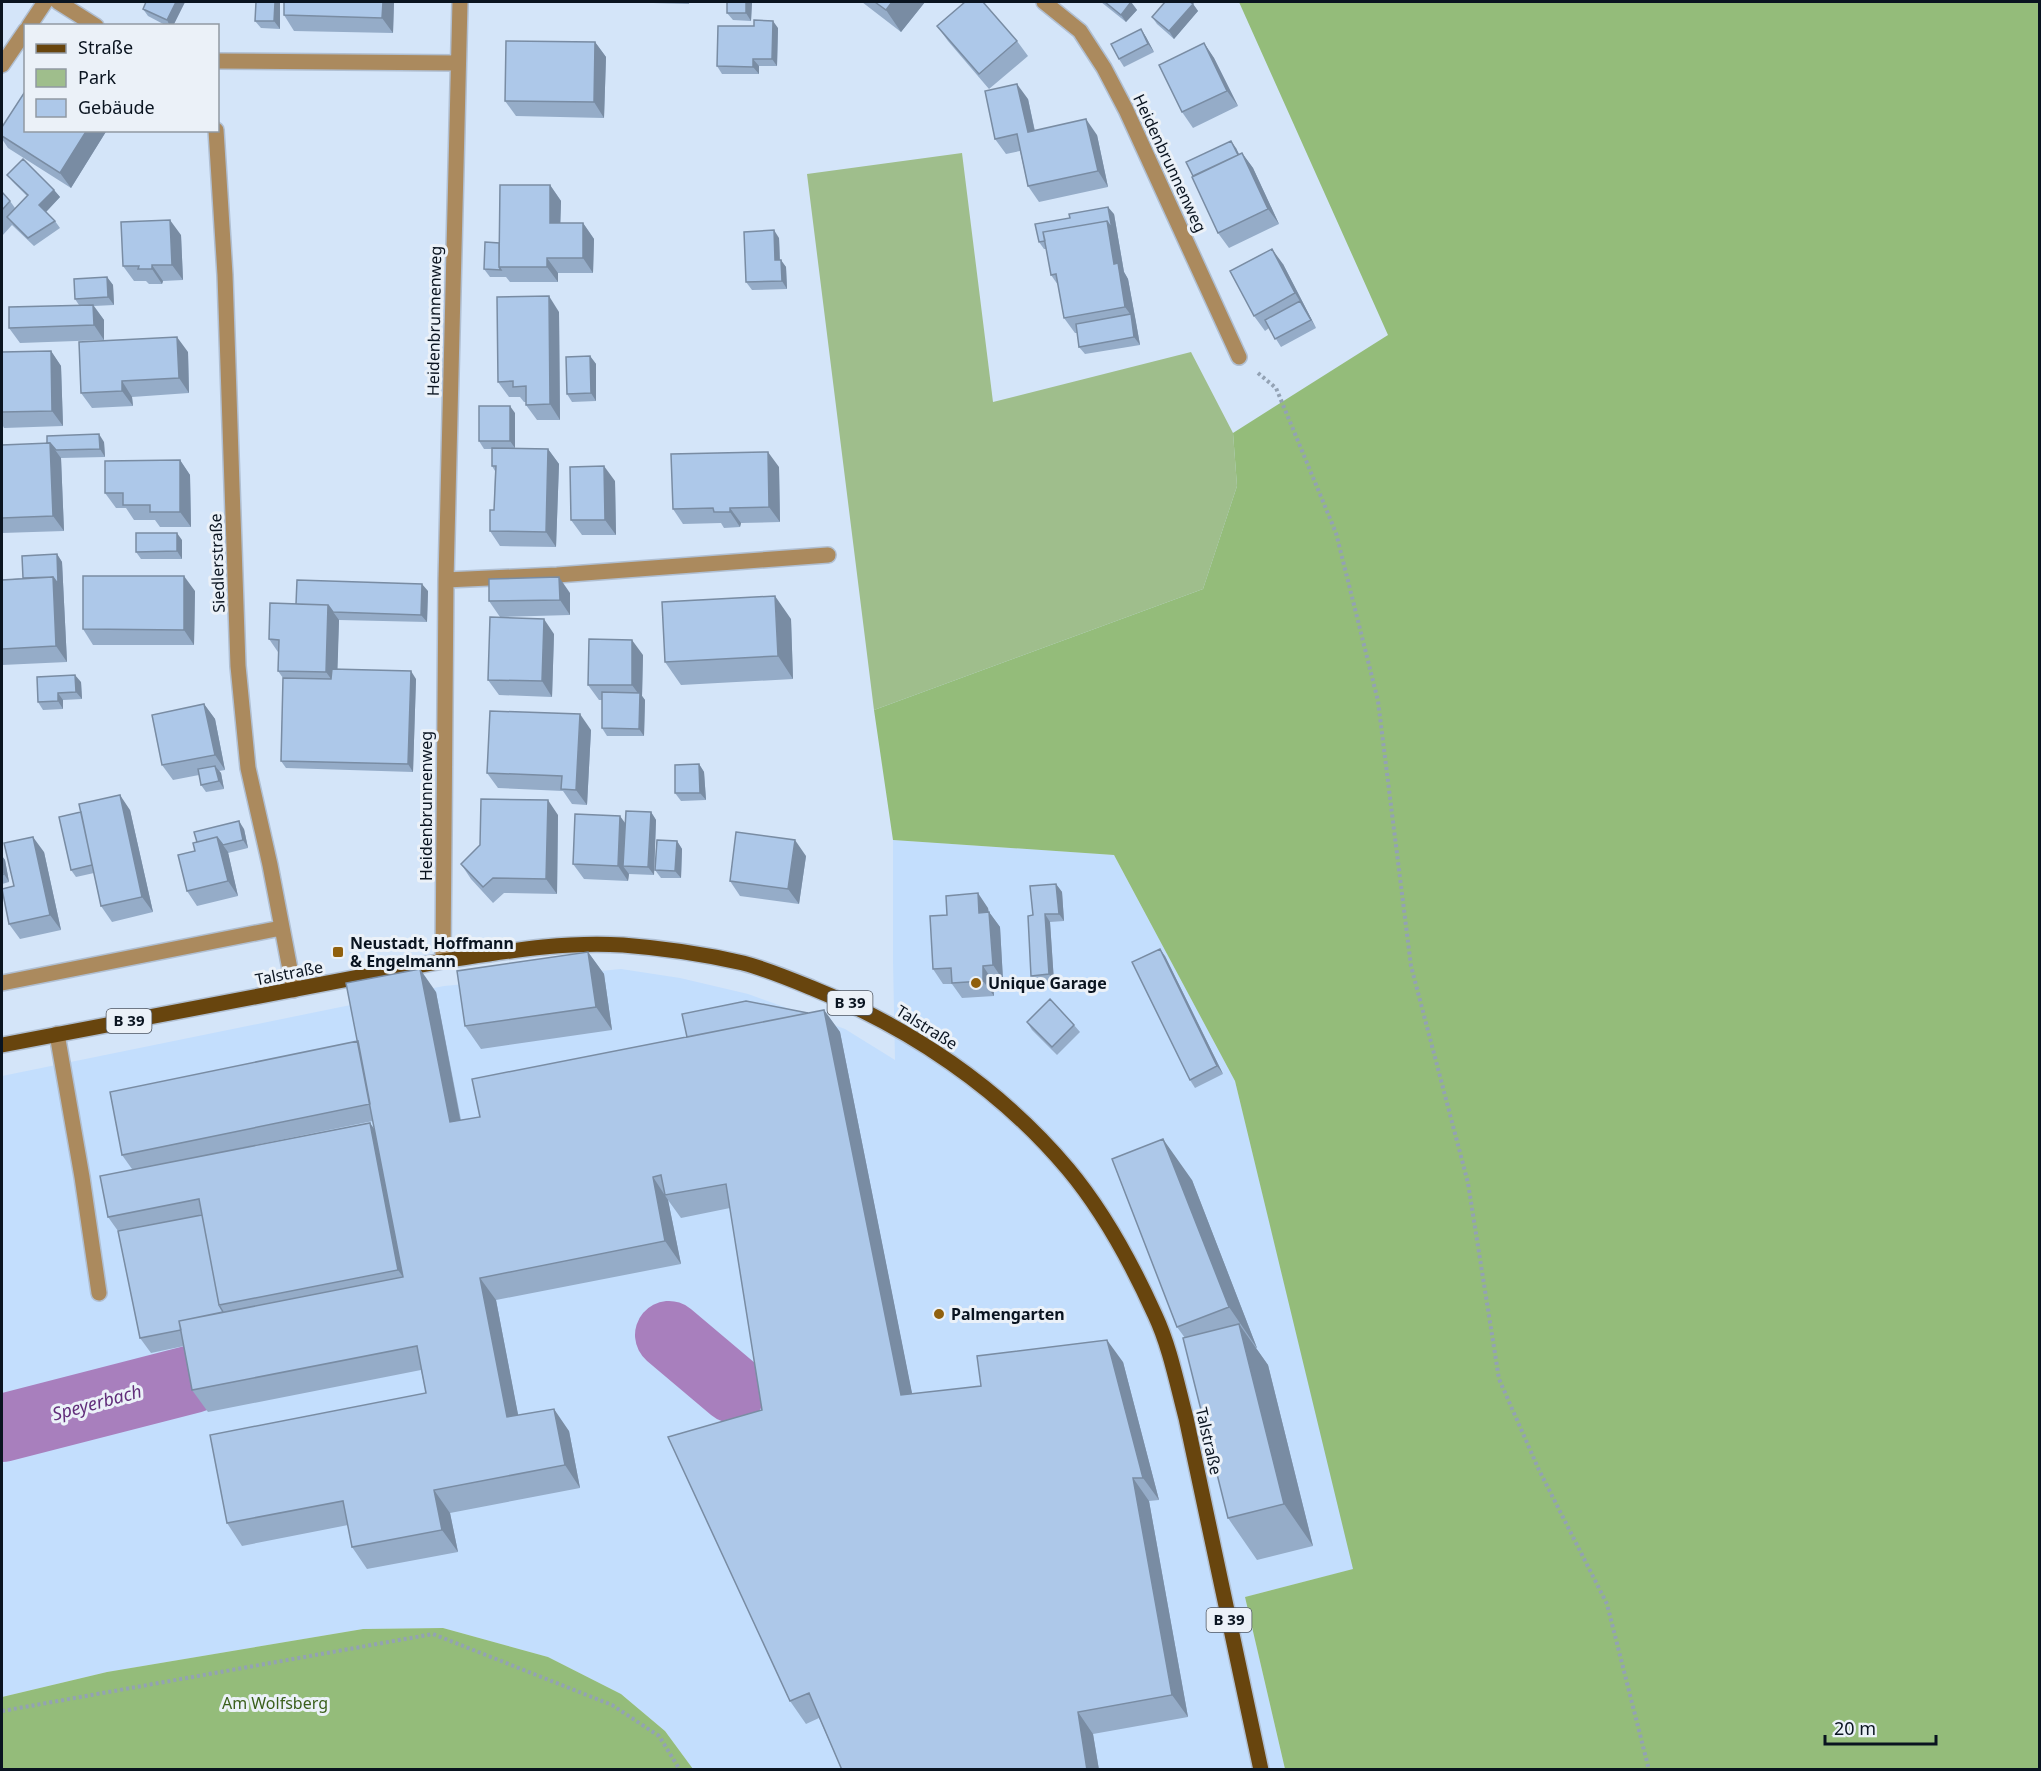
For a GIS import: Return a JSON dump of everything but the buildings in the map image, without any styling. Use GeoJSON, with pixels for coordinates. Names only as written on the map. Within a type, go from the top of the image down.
{"type":"FeatureCollection","features":[{"type":"Feature","properties":{"kind":"main road","name":"Talstraße"},"geometry":{"type":"LineString","coordinates":[[2,1045],[443,961],[576,944],[623,945],[689,953],[744,964],[852,1004],[902,1031],[946,1059],[996,1096],[1037,1134],[1093,1202],[1156,1317],[1186,1418],[1261,1770]]}},
{"type":"Feature","properties":{"kind":"street"},"geometry":{"type":"LineString","coordinates":[[29,24],[45,2]]}},
{"type":"Feature","properties":{"kind":"street"},"geometry":{"type":"LineString","coordinates":[[58,2],[93,24]]}},
{"type":"Feature","properties":{"kind":"street","name":"Heidenbrunnenweg"},"geometry":{"type":"LineString","coordinates":[[443,961],[446,580],[460,2]]}},
{"type":"Feature","properties":{"kind":"street","name":"Heidenbrunnenweg"},"geometry":{"type":"LineString","coordinates":[[1044,2],[1080,31],[1104,68],[1126,110],[1239,357]]}},
{"type":"Feature","properties":{"kind":"street"},"geometry":{"type":"LineString","coordinates":[[2,65],[24,33]]}},
{"type":"Feature","properties":{"kind":"street"},"geometry":{"type":"LineString","coordinates":[[219,61],[458,63]]}},
{"type":"Feature","properties":{"kind":"street","name":"Siedlerstraße"},"geometry":{"type":"LineString","coordinates":[[216,132],[226,310],[238,666],[248,768],[270,865],[294,990]]}},
{"type":"Feature","properties":{"kind":"street"},"geometry":{"type":"LineString","coordinates":[[446,580],[557,575],[828,555]]}},
{"type":"Feature","properties":{"kind":"street"},"geometry":{"type":"LineString","coordinates":[[2,983],[281,928]]}},
{"type":"Feature","properties":{"kind":"street"},"geometry":{"type":"LineString","coordinates":[[57,1034],[99,1293]]}},
{"type":"Feature","properties":{"kind":"path"},"geometry":{"type":"LineString","coordinates":[[1239,357],[1276,388],[1336,533],[1377,701],[1411,966],[1468,1183],[1499,1379],[1539,1470],[1607,1604],[1649,1770]]}},
{"type":"Feature","properties":{"kind":"path"},"geometry":{"type":"LineString","coordinates":[[2,1711],[433,1634],[612,1705],[659,1736],[680,1770]]}},
{"type":"Feature","properties":{"kind":"shaded area"},"geometry":{"type":"Polygon","coordinates":[[[893,840],[1114,855],[1235,1081],[1354,1569],[1245,1597],[1285,1769],[693,1769],[665,1731],[621,1694],[548,1657],[443,1628],[363,1629],[107,1672],[2,1697],[2,1076],[444,986],[621,969],[680,978],[748,994],[845,1029],[895,1060],[893,840]]]}},
{"type":"Feature","properties":{"kind":"green space"},"geometry":{"type":"Polygon","coordinates":[[[1239,2],[2039,2],[2039,1769],[1285,1769],[1245,1597],[1353,1569],[1235,1081],[1114,855],[893,840],[874,710],[1203,589],[1237,486],[1233,433],[1388,335],[1239,2]]]}},
{"type":"Feature","properties":{"kind":"green space"},"geometry":{"type":"Polygon","coordinates":[[[962,153],[993,402],[1191,352],[1233,433],[1237,486],[1203,589],[874,710],[807,174],[962,153]]]}},
{"type":"Feature","properties":{"kind":"green space","name":"Am Wolfsberg"},"geometry":{"type":"Polygon","coordinates":[[[443,1628],[548,1657],[621,1694],[665,1731],[693,1769],[2,1769],[2,1697],[107,1672],[363,1629],[443,1628]]]}},
{"type":"Feature","properties":{"kind":"waterway","name":"Speyerbach"},"geometry":{"type":"LineString","coordinates":[[669,1335],[733,1389]]}},
{"type":"Feature","properties":{"kind":"waterway","name":"Speyerbach"},"geometry":{"type":"LineString","coordinates":[[2,1428],[193,1379]]}},
{"type":"Feature","properties":{"kind":"place","name":"Neustadt, Hoffmann & Engelmann"},"geometry":{"type":"Point","coordinates":[338,952]}},
{"type":"Feature","properties":{"kind":"place","name":"Unique Garage"},"geometry":{"type":"Point","coordinates":[976,983]}},
{"type":"Feature","properties":{"kind":"place","name":"Palmengarten"},"geometry":{"type":"Point","coordinates":[939,1314]}}]}
